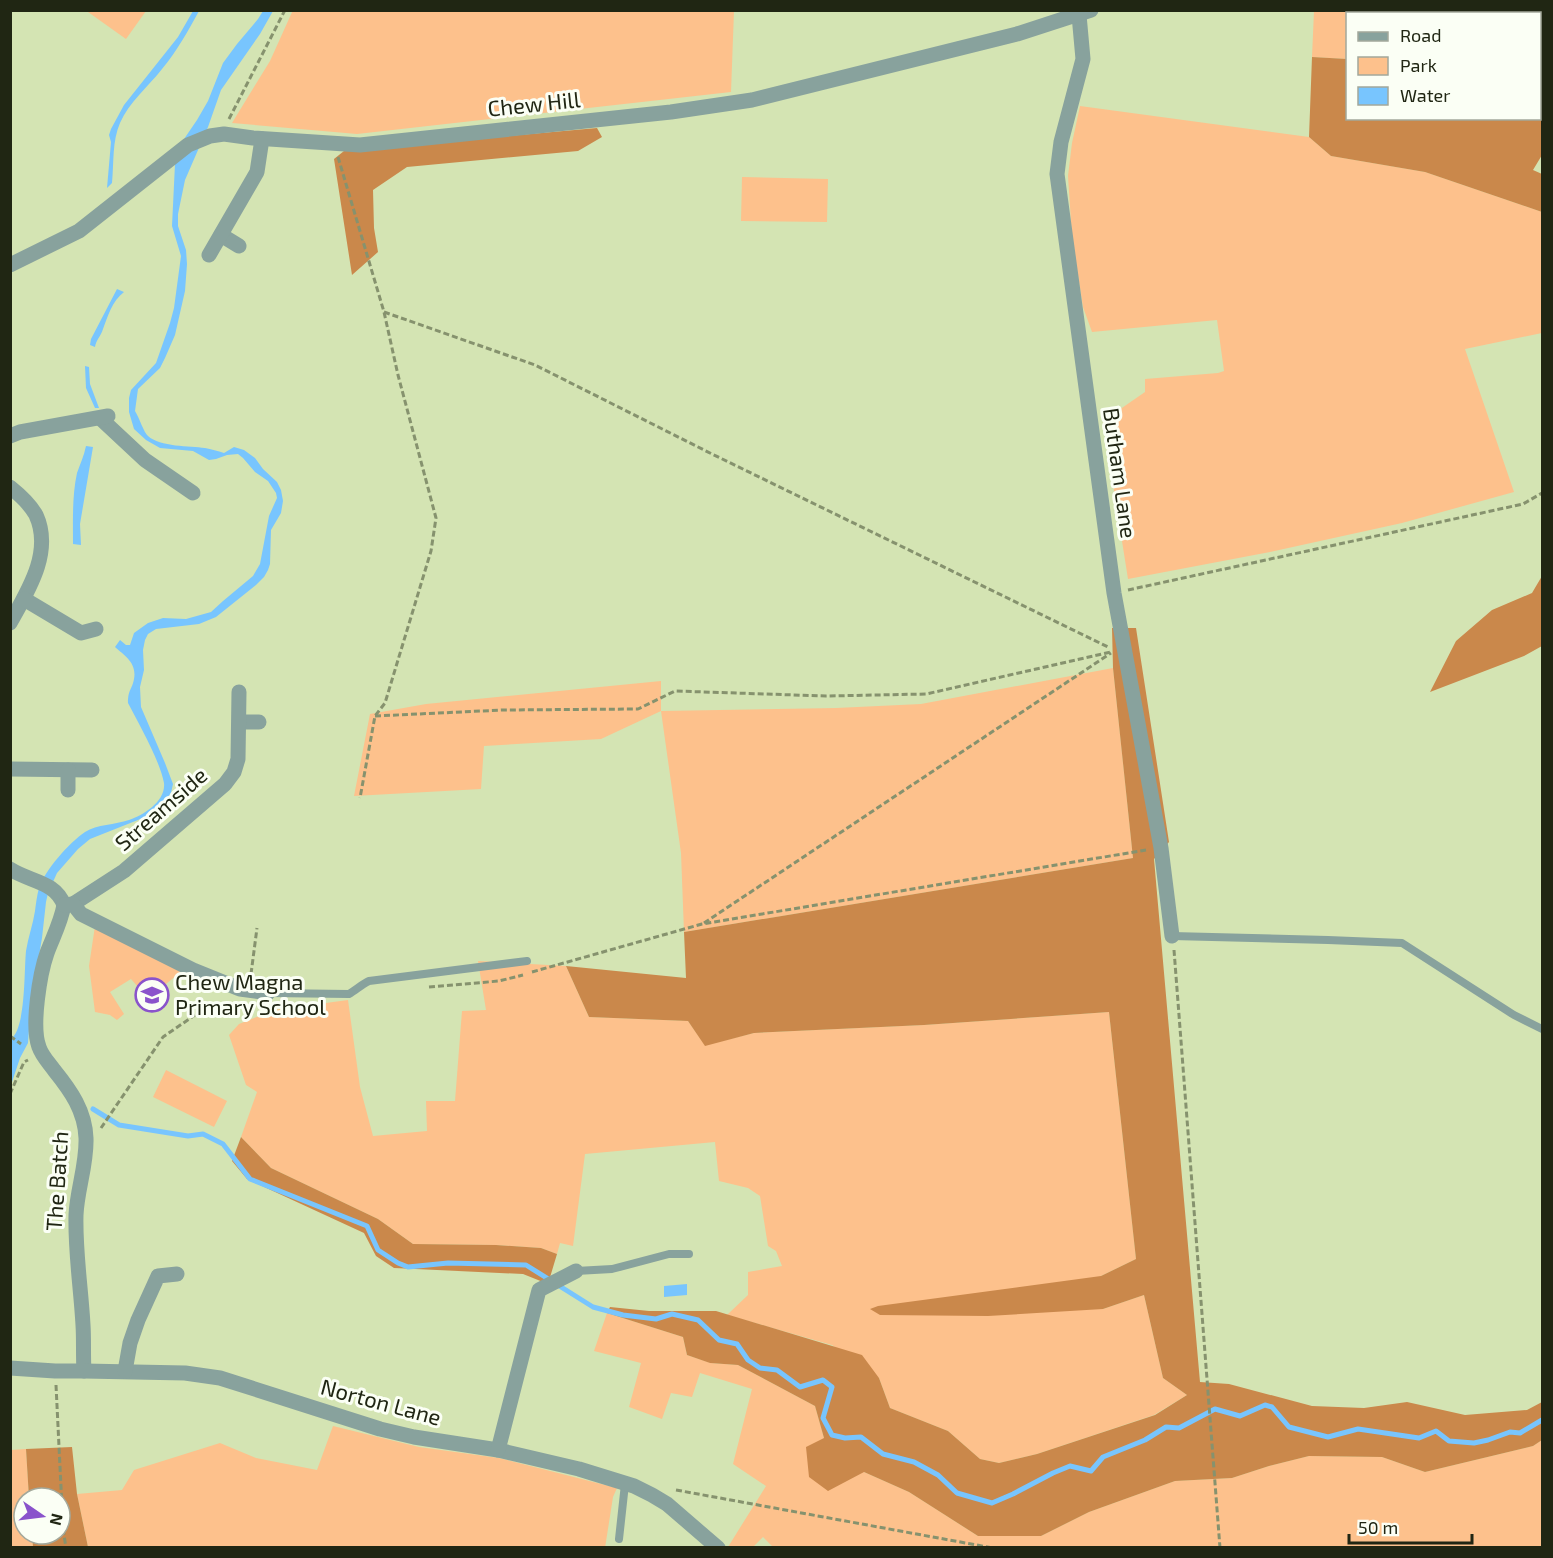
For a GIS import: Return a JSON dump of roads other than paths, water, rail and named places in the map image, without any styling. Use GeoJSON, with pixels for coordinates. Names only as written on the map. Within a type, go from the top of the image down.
{"type":"FeatureCollection","features":[{"type":"Feature","properties":{"kind":"street","name":"Chew Hill"},"geometry":{"type":"LineString","coordinates":[[10,265],[79,231],[188,145],[210,135],[360,145],[671,112],[752,100],[1017,34],[1085,13]]}},
{"type":"Feature","properties":{"kind":"street","name":"Butham Lane"},"geometry":{"type":"LineString","coordinates":[[1085,13],[1083,59],[1061,142],[1057,174],[1114,593],[1161,848],[1172,936]]}},
{"type":"Feature","properties":{"kind":"street"},"geometry":{"type":"LineString","coordinates":[[209,255],[257,172],[262,139]]}},
{"type":"Feature","properties":{"kind":"street"},"geometry":{"type":"LineString","coordinates":[[221,235],[240,246]]}},
{"type":"Feature","properties":{"kind":"street"},"geometry":{"type":"LineString","coordinates":[[10,436],[20,432],[106,417],[145,460],[193,493]]}},
{"type":"Feature","properties":{"kind":"street"},"geometry":{"type":"LineString","coordinates":[[10,487],[36,515],[41,551],[37,568],[10,623]]}},
{"type":"Feature","properties":{"kind":"street"},"geometry":{"type":"LineString","coordinates":[[24,598],[81,633],[96,629]]}},
{"type":"Feature","properties":{"kind":"street","name":"Streamside"},"geometry":{"type":"LineString","coordinates":[[69,905],[124,871],[225,784],[234,772],[238,759],[239,692]]}},
{"type":"Feature","properties":{"kind":"street"},"geometry":{"type":"LineString","coordinates":[[240,722],[259,722]]}},
{"type":"Feature","properties":{"kind":"street"},"geometry":{"type":"LineString","coordinates":[[10,770],[92,770]]}},
{"type":"Feature","properties":{"kind":"street"},"geometry":{"type":"LineString","coordinates":[[68,770],[68,790]]}},
{"type":"Feature","properties":{"kind":"street"},"geometry":{"type":"LineString","coordinates":[[10,869],[54,890],[81,914],[193,970],[240,989],[268,993]]}},
{"type":"Feature","properties":{"kind":"street","name":"The Batch"},"geometry":{"type":"LineString","coordinates":[[69,905],[47,954],[36,1008],[38,1047],[71,1091],[80,1107],[85,1125],[86,1150],[76,1212],[84,1371]]}},
{"type":"Feature","properties":{"kind":"street"},"geometry":{"type":"LineString","coordinates":[[125,1371],[135,1327],[158,1276],[177,1274]]}},
{"type":"Feature","properties":{"kind":"street"},"geometry":{"type":"LineString","coordinates":[[498,1450],[539,1290],[570,1274]]}},
{"type":"Feature","properties":{"kind":"street","name":"Norton Lane"},"geometry":{"type":"LineString","coordinates":[[10,1368],[185,1373],[220,1378],[380,1429],[414,1437],[498,1450],[579,1469],[643,1491],[667,1504],[718,1548]]}},
{"type":"Feature","properties":{"kind":"lane"},"geometry":{"type":"LineString","coordinates":[[1172,936],[1402,943],[1514,1015],[1542,1029]]}},
{"type":"Feature","properties":{"kind":"lane"},"geometry":{"type":"LineString","coordinates":[[268,993],[349,994],[369,981],[527,961]]}},
{"type":"Feature","properties":{"kind":"lane"},"geometry":{"type":"LineString","coordinates":[[570,1274],[612,1269],[669,1254],[689,1254]]}},
{"type":"Feature","properties":{"kind":"lane"},"geometry":{"type":"LineString","coordinates":[[619,1539],[625,1484]]}},
{"type":"Feature","properties":{"kind":"water"},"geometry":{"type":"Polygon","coordinates":[[[193,11],[199,11],[177,48],[134,101],[120,123],[114,145],[112,183],[107,188],[111,129],[124,105],[178,37],[193,11]]]}},
{"type":"Feature","properties":{"kind":"water"},"geometry":{"type":"Polygon","coordinates":[[[263,11],[273,11],[221,90],[185,180],[178,214],[178,226],[186,250],[185,291],[175,335],[160,368],[138,389],[135,411],[146,434],[153,440],[224,453],[234,447],[244,450],[255,458],[277,482],[283,501],[281,513],[271,530],[270,564],[264,577],[256,585],[216,617],[199,624],[156,629],[148,634],[145,640],[144,670],[140,687],[141,707],[173,784],[171,793],[161,807],[148,816],[90,839],[57,873],[46,902],[31,1003],[28,1043],[11,1085],[11,1039],[16,1033],[22,1012],[26,951],[38,891],[46,873],[58,857],[85,832],[95,827],[129,820],[141,815],[158,801],[164,790],[158,764],[128,703],[134,669],[129,660],[115,647],[120,640],[130,645],[134,633],[148,623],[163,618],[186,619],[211,612],[253,576],[260,564],[269,516],[277,498],[268,481],[255,472],[238,454],[209,460],[193,451],[160,448],[146,440],[134,429],[129,412],[131,390],[156,363],[174,308],[181,256],[172,226],[175,164],[182,142],[208,101],[223,63],[263,11]]]}},
{"type":"Feature","properties":{"kind":"water"},"geometry":{"type":"Polygon","coordinates":[[[117,289],[124,292],[111,309],[95,347],[90,345],[91,339],[117,289]]]}},
{"type":"Feature","properties":{"kind":"water"},"geometry":{"type":"Polygon","coordinates":[[[85,366],[89,367],[90,384],[99,408],[95,408],[86,388],[85,366]]]}},
{"type":"Feature","properties":{"kind":"water"},"geometry":{"type":"Polygon","coordinates":[[[86,446],[93,447],[80,524],[81,545],[73,544],[74,500],[77,473],[86,446]]]}},
{"type":"Feature","properties":{"kind":"water"},"geometry":{"type":"Polygon","coordinates":[[[687,1284],[687,1295],[664,1297],[664,1286],[687,1284]]]}},
{"type":"Feature","properties":{"kind":"waterway"},"geometry":{"type":"LineString","coordinates":[[93,1109],[119,1125],[188,1136],[203,1134],[223,1144],[250,1179],[367,1226],[378,1250],[408,1267],[448,1263],[526,1265],[593,1307],[623,1315],[656,1319],[672,1314],[698,1320],[719,1340],[737,1344],[748,1360],[760,1368],[777,1370],[800,1387],[823,1380],[832,1387],[823,1418],[832,1435],[845,1438],[861,1437],[883,1454],[914,1462],[938,1475],[957,1493],[992,1503],[1070,1466],[1091,1471],[1103,1457],[1145,1440],[1166,1427],[1179,1428],[1215,1409],[1240,1416],[1265,1405],[1272,1407],[1289,1427],[1328,1437],[1358,1429],[1419,1438],[1436,1431],[1449,1441],[1474,1443],[1510,1432],[1520,1433],[1542,1420]]}},
{"type":"Feature","properties":{"kind":"place","name":"Chew Magna Primary School"},"geometry":{"type":"Point","coordinates":[152,995]}}]}
